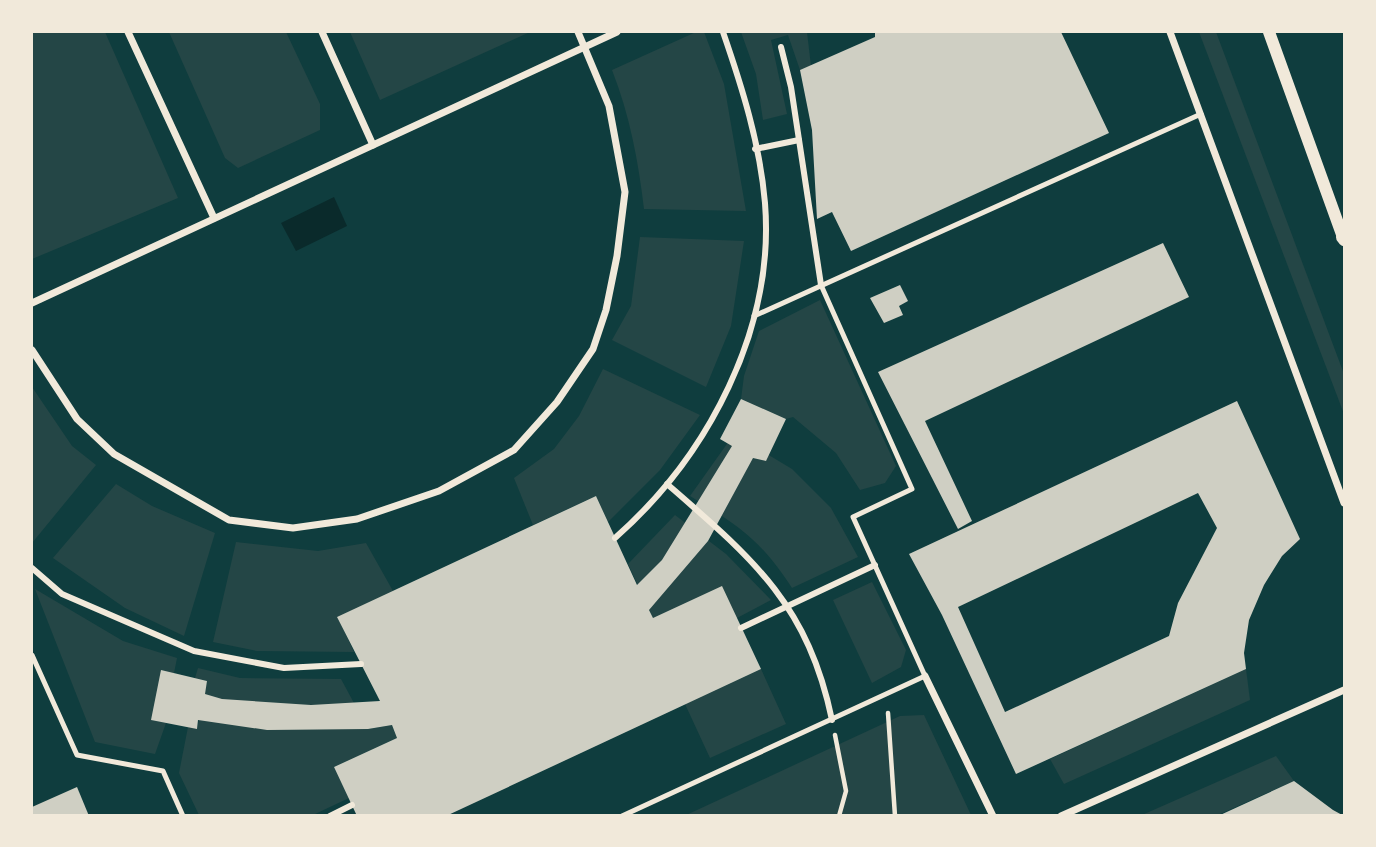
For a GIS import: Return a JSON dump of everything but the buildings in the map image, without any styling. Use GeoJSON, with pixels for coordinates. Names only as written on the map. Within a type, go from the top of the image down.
{"type":"FeatureCollection","features":[{"type":"Feature","properties":{"kind":"street"},"geometry":{"type":"LineString","coordinates":[[128,32],[214,218]]}},
{"type":"Feature","properties":{"kind":"street"},"geometry":{"type":"LineString","coordinates":[[322,32],[373,145]]}},
{"type":"Feature","properties":{"kind":"street"},"geometry":{"type":"LineString","coordinates":[[32,350],[77,419],[114,454],[229,520],[293,527],[344,521],[439,491],[514,450],[557,402],[593,349],[606,310],[625,192],[610,106],[587,46],[578,32]]}},
{"type":"Feature","properties":{"kind":"street"},"geometry":{"type":"LineString","coordinates":[[32,303],[617,32]]}},
{"type":"Feature","properties":{"kind":"street"},"geometry":{"type":"LineString","coordinates":[[615,538],[667,485],[719,410],[741,358],[762,280],[765,203],[746,98],[723,32]]}},
{"type":"Feature","properties":{"kind":"street"},"geometry":{"type":"LineString","coordinates":[[1170,32],[1345,503]]}},
{"type":"Feature","properties":{"kind":"street"},"geometry":{"type":"LineString","coordinates":[[1269,32],[1344,238]]}},
{"type":"Feature","properties":{"kind":"street"},"geometry":{"type":"LineString","coordinates":[[781,47],[799,139],[821,285]]}},
{"type":"Feature","properties":{"kind":"street"},"geometry":{"type":"LineString","coordinates":[[755,149],[799,139]]}},
{"type":"Feature","properties":{"kind":"street"},"geometry":{"type":"LineString","coordinates":[[667,485],[744,552],[774,585],[807,641],[823,679],[832,720]]}},
{"type":"Feature","properties":{"kind":"street"},"geometry":{"type":"LineString","coordinates":[[741,628],[875,565]]}},
{"type":"Feature","properties":{"kind":"street"},"geometry":{"type":"LineString","coordinates":[[32,568],[62,594],[194,651],[284,668],[360,664]]}},
{"type":"Feature","properties":{"kind":"street"},"geometry":{"type":"LineString","coordinates":[[925,676],[993,816]]}},
{"type":"Feature","properties":{"kind":"street"},"geometry":{"type":"LineString","coordinates":[[1061,816],[1345,690]]}},
{"type":"Feature","properties":{"kind":"street"},"geometry":{"type":"LineString","coordinates":[[330,816],[352,805]]}},
{"type":"Feature","properties":{"kind":"lane"},"geometry":{"type":"LineString","coordinates":[[752,317],[1201,114]]}},
{"type":"Feature","properties":{"kind":"lane"},"geometry":{"type":"LineString","coordinates":[[622,816],[925,676],[853,517],[912,489],[821,285]]}},
{"type":"Feature","properties":{"kind":"lane"},"geometry":{"type":"LineString","coordinates":[[32,655],[77,755],[163,771],[183,816]]}},
{"type":"Feature","properties":{"kind":"path"},"geometry":{"type":"LineString","coordinates":[[888,713],[895,816]]}},
{"type":"Feature","properties":{"kind":"path"},"geometry":{"type":"LineString","coordinates":[[832,720],[846,791],[839,816]]}},
{"type":"Feature","properties":{"kind":"shaded area"},"geometry":{"type":"Polygon","coordinates":[[[32,32],[105,32],[178,198],[32,259],[32,32]]]}},
{"type":"Feature","properties":{"kind":"shaded area"},"geometry":{"type":"Polygon","coordinates":[[[169,32],[286,32],[320,104],[320,130],[238,168],[225,158],[169,32]]]}},
{"type":"Feature","properties":{"kind":"shaded area"},"geometry":{"type":"Polygon","coordinates":[[[350,32],[530,32],[380,100],[350,32]]]}},
{"type":"Feature","properties":{"kind":"shaded area"},"geometry":{"type":"Polygon","coordinates":[[[696,32],[704,32],[724,84],[746,211],[644,209],[632,138],[612,70],[696,32]]]}},
{"type":"Feature","properties":{"kind":"shaded area"},"geometry":{"type":"Polygon","coordinates":[[[741,32],[807,32],[811,66],[800,70],[788,35],[771,40],[787,114],[763,120],[756,74],[741,32]]]}},
{"type":"Feature","properties":{"kind":"shaded area"},"geometry":{"type":"Polygon","coordinates":[[[1199,32],[1216,32],[1344,374],[1344,414],[1199,32]]]}},
{"type":"Feature","properties":{"kind":"shaded area"},"geometry":{"type":"Polygon","coordinates":[[[334,197],[347,226],[296,251],[281,223],[334,197]]]}},
{"type":"Feature","properties":{"kind":"shaded area"},"geometry":{"type":"Polygon","coordinates":[[[640,237],[744,241],[731,326],[706,387],[612,340],[631,306],[640,237]]]}},
{"type":"Feature","properties":{"kind":"shaded area"},"geometry":{"type":"Polygon","coordinates":[[[820,300],[896,466],[885,483],[860,490],[836,453],[793,417],[786,419],[741,399],[744,376],[759,331],[820,300]]]}},
{"type":"Feature","properties":{"kind":"shaded area"},"geometry":{"type":"Polygon","coordinates":[[[603,369],[700,415],[660,470],[608,522],[596,496],[533,525],[514,478],[554,449],[579,416],[603,369]]]}},
{"type":"Feature","properties":{"kind":"shaded area"},"geometry":{"type":"Polygon","coordinates":[[[32,387],[72,446],[96,465],[32,543],[32,387]]]}},
{"type":"Feature","properties":{"kind":"shaded area"},"geometry":{"type":"Polygon","coordinates":[[[734,434],[792,469],[831,508],[858,557],[792,588],[759,545],[722,516],[690,496],[734,434]]]}},
{"type":"Feature","properties":{"kind":"shaded area"},"geometry":{"type":"Polygon","coordinates":[[[116,484],[152,506],[215,533],[184,636],[125,608],[53,558],[116,484]]]}},
{"type":"Feature","properties":{"kind":"shaded area"},"geometry":{"type":"Polygon","coordinates":[[[675,515],[726,554],[771,600],[737,618],[653,618],[628,564],[675,515]]]}},
{"type":"Feature","properties":{"kind":"shaded area"},"geometry":{"type":"Polygon","coordinates":[[[236,542],[318,551],[366,543],[393,591],[338,617],[354,652],[257,651],[213,642],[236,542]]]}},
{"type":"Feature","properties":{"kind":"shaded area"},"geometry":{"type":"Polygon","coordinates":[[[872,582],[906,650],[901,667],[872,683],[833,600],[872,582]]]}},
{"type":"Feature","properties":{"kind":"shaded area"},"geometry":{"type":"Polygon","coordinates":[[[35,589],[123,641],[177,658],[174,673],[152,720],[166,723],[155,754],[95,742],[35,589]]]}},
{"type":"Feature","properties":{"kind":"shaded area"},"geometry":{"type":"Polygon","coordinates":[[[198,668],[240,678],[341,679],[368,729],[392,725],[397,738],[334,767],[349,798],[313,815],[199,815],[179,773],[188,727],[197,729],[207,681],[195,678],[198,668]]]}},
{"type":"Feature","properties":{"kind":"shaded area"},"geometry":{"type":"Polygon","coordinates":[[[761,669],[786,724],[710,758],[685,704],[761,669]]]}},
{"type":"Feature","properties":{"kind":"shaded area"},"geometry":{"type":"Polygon","coordinates":[[[1246,669],[1250,700],[1064,784],[1050,759],[1246,669]]]}},
{"type":"Feature","properties":{"kind":"shaded area"},"geometry":{"type":"Polygon","coordinates":[[[924,715],[971,815],[684,816],[900,716],[924,715]]]}},
{"type":"Feature","properties":{"kind":"shaded area"},"geometry":{"type":"Polygon","coordinates":[[[1276,756],[1294,781],[1218,815],[1142,815],[1276,756]]]}}]}
